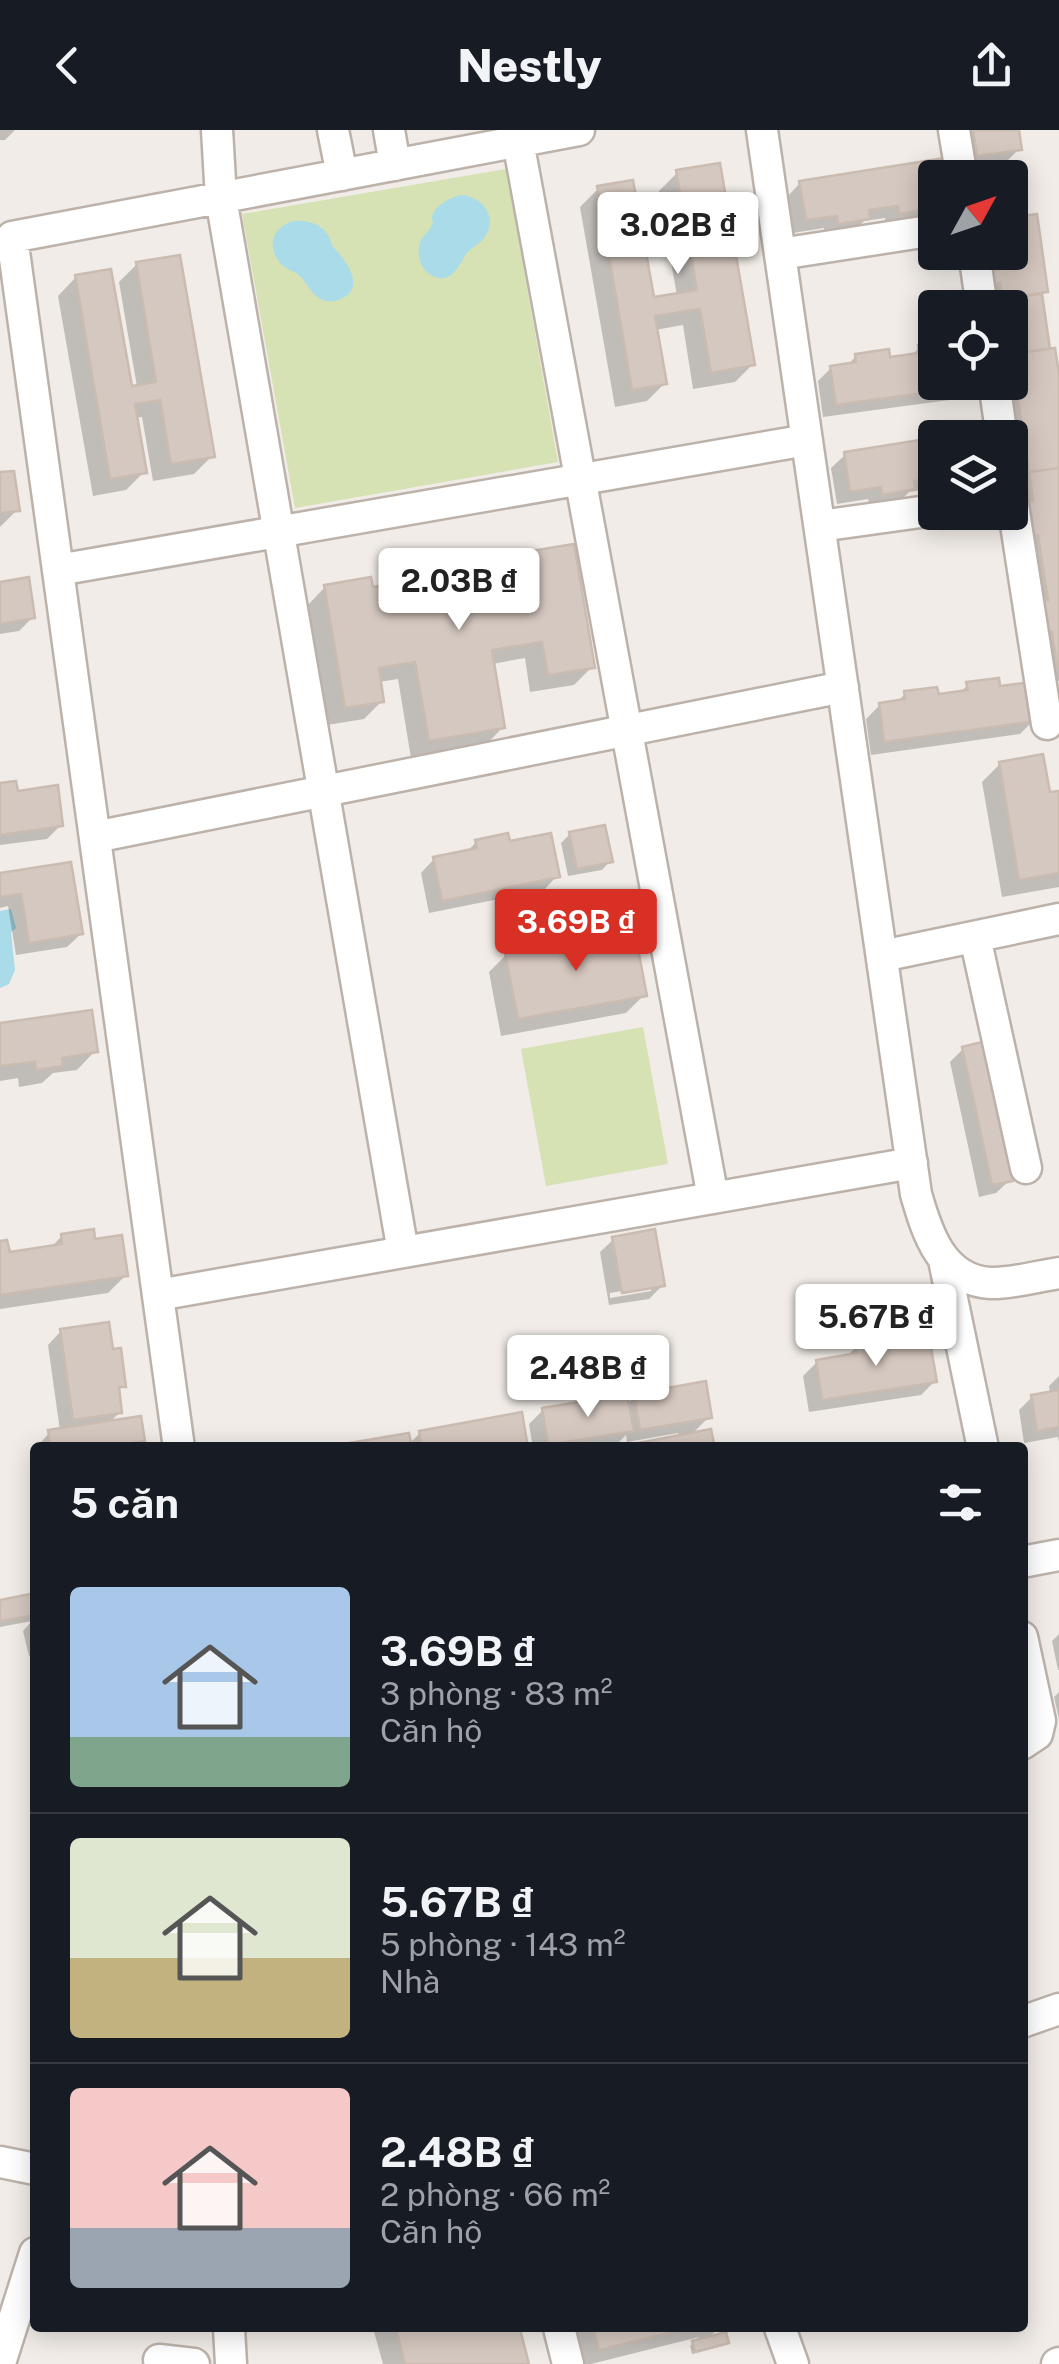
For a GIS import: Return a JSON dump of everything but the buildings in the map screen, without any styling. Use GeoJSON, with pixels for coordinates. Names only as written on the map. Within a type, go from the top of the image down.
{"type":"FeatureCollection","features":[{"type":"Feature","properties":{"kind":"street"},"geometry":{"type":"LineString","coordinates":[[217,130],[221,198],[404,1252]]}},
{"type":"Feature","properties":{"kind":"street"},"geometry":{"type":"LineString","coordinates":[[333,130],[342,174]]}},
{"type":"Feature","properties":{"kind":"street"},"geometry":{"type":"LineString","coordinates":[[389,130],[396,164]]}},
{"type":"Feature","properties":{"kind":"street"},"geometry":{"type":"LineString","coordinates":[[179,1442],[12,237],[396,164],[516,136],[578,130]]}},
{"type":"Feature","properties":{"kind":"street"},"geometry":{"type":"LineString","coordinates":[[762,130],[912,1163],[922,1212],[944,1260],[982,1442]]}},
{"type":"Feature","properties":{"kind":"street"},"geometry":{"type":"LineString","coordinates":[[954,130],[959,160]]}},
{"type":"Feature","properties":{"kind":"street"},"geometry":{"type":"LineString","coordinates":[[516,136],[712,1198]]}},
{"type":"Feature","properties":{"kind":"street"},"geometry":{"type":"LineString","coordinates":[[780,254],[918,233]]}},
{"type":"Feature","properties":{"kind":"street"},"geometry":{"type":"LineString","coordinates":[[58,570],[807,440]]}},
{"type":"Feature","properties":{"kind":"street"},"geometry":{"type":"LineString","coordinates":[[820,526],[918,512]]}},
{"type":"Feature","properties":{"kind":"street"},"geometry":{"type":"LineString","coordinates":[[1017,530],[1047,724]]}},
{"type":"Feature","properties":{"kind":"street"},"geometry":{"type":"LineString","coordinates":[[95,836],[843,687]]}},
{"type":"Feature","properties":{"kind":"street"},"geometry":{"type":"LineString","coordinates":[[882,956],[1059,920]]}},
{"type":"Feature","properties":{"kind":"street"},"geometry":{"type":"LineString","coordinates":[[975,937],[1026,1168]]}},
{"type":"Feature","properties":{"kind":"street"},"geometry":{"type":"LineString","coordinates":[[158,1295],[912,1163]]}},
{"type":"Feature","properties":{"kind":"street"},"geometry":{"type":"LineString","coordinates":[[944,1260],[965,1277],[988,1283],[1059,1273]]}},
{"type":"Feature","properties":{"kind":"street"},"geometry":{"type":"LineString","coordinates":[[1028,1561],[1059,1555]]}},
{"type":"Feature","properties":{"kind":"street"},"geometry":{"type":"LineString","coordinates":[[1028,1665],[1040,1721],[1037,1734],[1028,1740]]}},
{"type":"Feature","properties":{"kind":"street"},"geometry":{"type":"LineString","coordinates":[[1028,2020],[1059,2009]]}},
{"type":"Feature","properties":{"kind":"street"},"geometry":{"type":"LineString","coordinates":[[0,2162],[30,2169]]}},
{"type":"Feature","properties":{"kind":"street"},"geometry":{"type":"LineString","coordinates":[[0,2363],[5,2328],[30,2266]]}},
{"type":"Feature","properties":{"kind":"street"},"geometry":{"type":"LineString","coordinates":[[229,2332],[231,2364]]}},
{"type":"Feature","properties":{"kind":"street"},"geometry":{"type":"LineString","coordinates":[[560,2332],[568,2364]]}},
{"type":"Feature","properties":{"kind":"street"},"geometry":{"type":"LineString","coordinates":[[781,2332],[792,2364]]}},
{"type":"Feature","properties":{"kind":"street"},"geometry":{"type":"LineString","coordinates":[[160,2360],[194,2364]]}},
{"type":"Feature","properties":{"kind":"green space"},"geometry":{"type":"Polygon","coordinates":[[[506,169],[558,462],[295,508],[242,214],[506,169]]]}},
{"type":"Feature","properties":{"kind":"green space"},"geometry":{"type":"Polygon","coordinates":[[[643,1027],[668,1164],[546,1186],[521,1049],[643,1027]]]}},
{"type":"Feature","properties":{"kind":"water"},"geometry":{"type":"Polygon","coordinates":[[[460,195],[482,204],[490,223],[482,240],[453,273],[438,278],[421,264],[421,240],[431,227],[436,209],[460,195]]]}},
{"type":"Feature","properties":{"kind":"water"},"geometry":{"type":"Polygon","coordinates":[[[293,221],[312,223],[328,235],[352,276],[352,290],[347,296],[325,301],[281,264],[274,251],[274,238],[280,228],[293,221]]]}},
{"type":"Feature","properties":{"kind":"water"},"geometry":{"type":"Polygon","coordinates":[[[11,909],[16,928],[11,932],[15,970],[9,984],[0,988],[0,911],[11,909]]]}}]}
